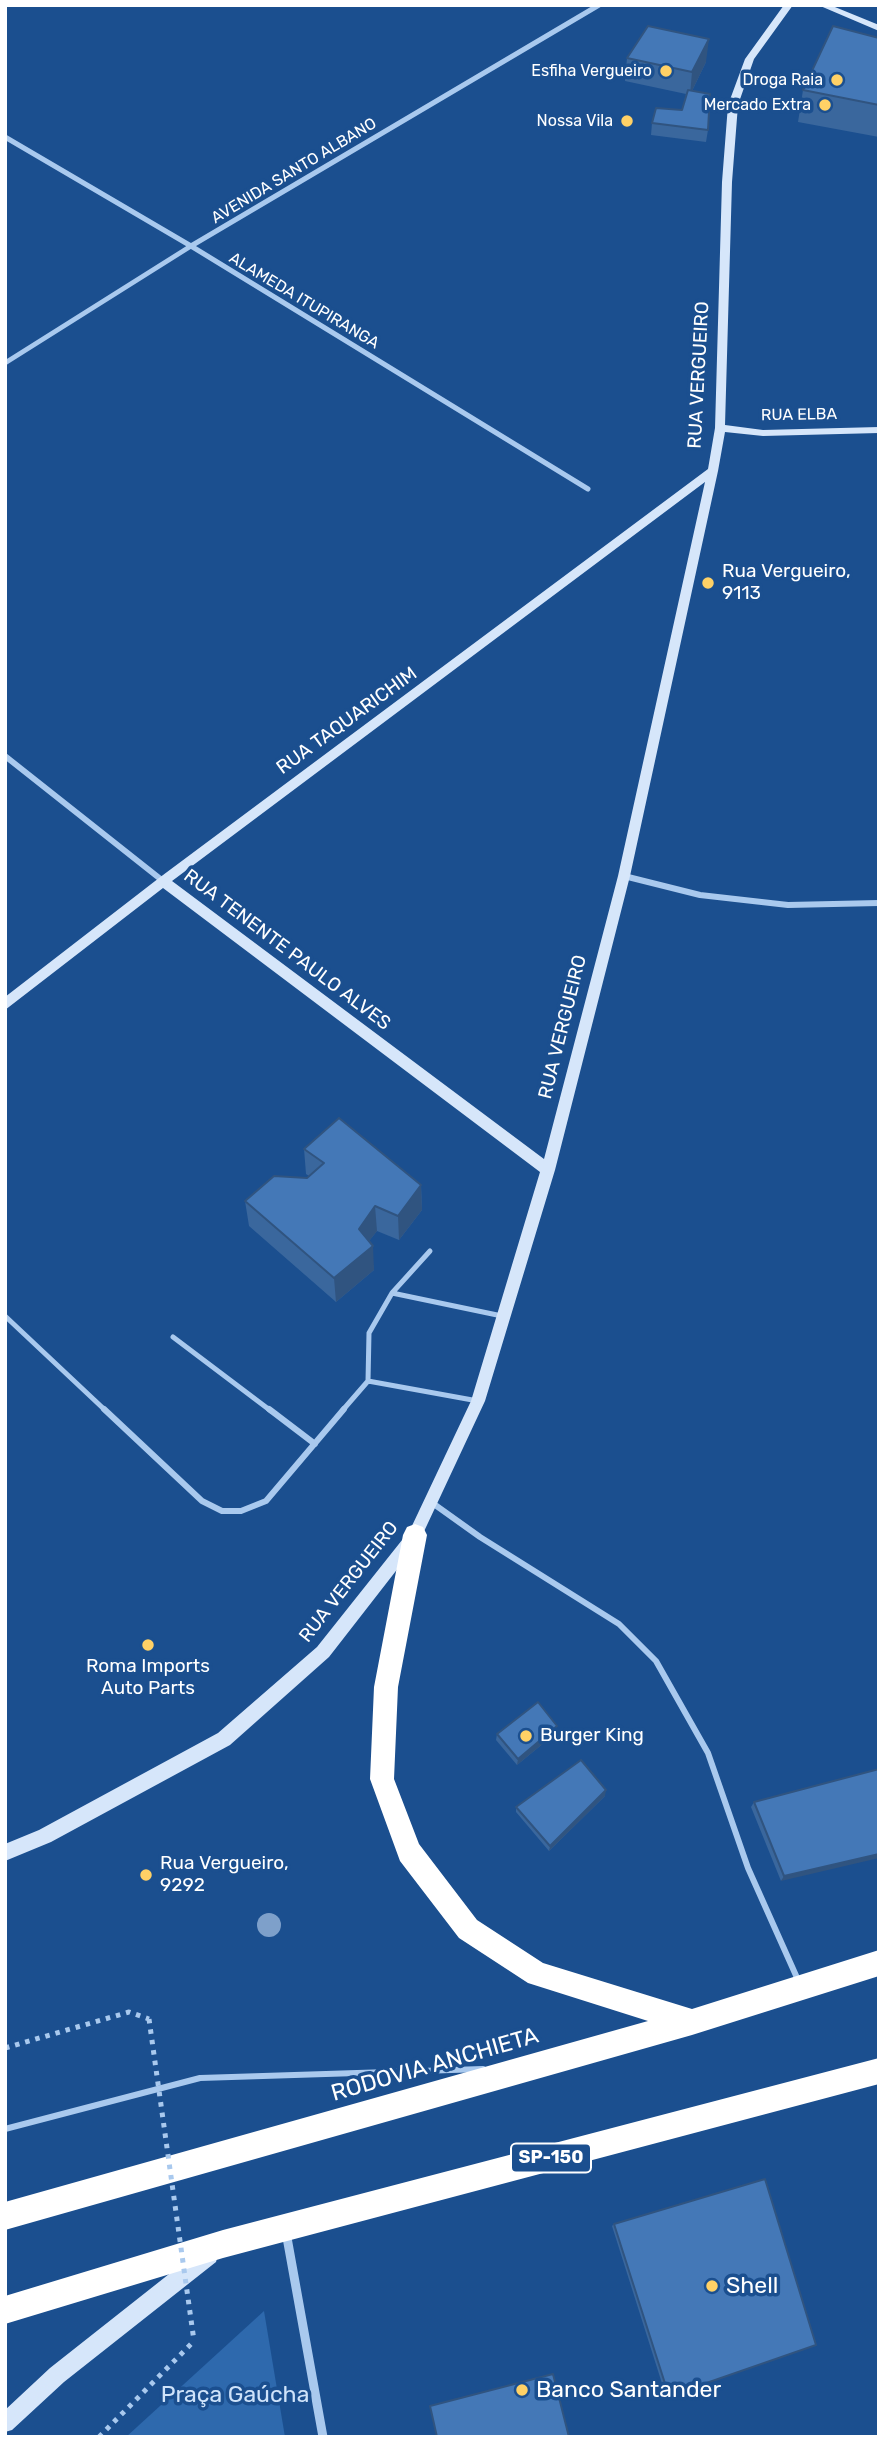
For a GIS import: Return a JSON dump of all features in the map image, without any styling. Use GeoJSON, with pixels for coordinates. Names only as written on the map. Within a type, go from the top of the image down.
{"type":"FeatureCollection","features":[{"type":"Feature","properties":{"kind":"highway"},"geometry":{"type":"LineString","coordinates":[[415,1535],[386,1687],[382,1779],[409,1852],[468,1929],[537,1974],[692,2022]]}},
{"type":"Feature","properties":{"kind":"highway","name":"RODOVIA ANCHIETA"},"geometry":{"type":"LineString","coordinates":[[5,2216],[692,2022],[879,1963]]}},
{"type":"Feature","properties":{"kind":"highway","name":"SP-150"},"geometry":{"type":"LineString","coordinates":[[5,2310],[223,2244],[879,2071]]}},
{"type":"Feature","properties":{"kind":"main road","name":"RUA VERGUEIRO"},"geometry":{"type":"LineString","coordinates":[[5,1853],[45,1836],[224,1739],[323,1652],[415,1535],[478,1401],[548,1170],[624,876],[713,471],[720,428],[727,181],[733,105],[750,59],[789,5]]}},
{"type":"Feature","properties":{"kind":"main road"},"geometry":{"type":"LineString","coordinates":[[822,5],[879,28]]}},
{"type":"Feature","properties":{"kind":"main road","name":"RUA ELBA"},"geometry":{"type":"LineString","coordinates":[[720,428],[763,433],[879,430]]}},
{"type":"Feature","properties":{"kind":"main road","name":"RUA TAQUARICHIM"},"geometry":{"type":"LineString","coordinates":[[5,1005],[163,881],[713,471]]}},
{"type":"Feature","properties":{"kind":"main road","name":"RUA TENENTE PAULO ALVES"},"geometry":{"type":"LineString","coordinates":[[163,881],[548,1170]]}},
{"type":"Feature","properties":{"kind":"main road"},"geometry":{"type":"LineString","coordinates":[[5,2423],[57,2375],[223,2244]]}},
{"type":"Feature","properties":{"kind":"street","name":"AVENIDA SANTO ALBANO"},"geometry":{"type":"LineString","coordinates":[[5,363],[191,246],[598,5]]}},
{"type":"Feature","properties":{"kind":"street","name":"ALAMEDA ITUPIRANGA"},"geometry":{"type":"LineString","coordinates":[[5,137],[191,246],[588,489]]}},
{"type":"Feature","properties":{"kind":"street","name":"RUA TENENTE PAULO ALVES"},"geometry":{"type":"LineString","coordinates":[[5,757],[163,881]]}},
{"type":"Feature","properties":{"kind":"street"},"geometry":{"type":"LineString","coordinates":[[624,876],[700,895],[788,905],[879,903]]}},
{"type":"Feature","properties":{"kind":"street"},"geometry":{"type":"LineString","coordinates":[[285,2228],[323,2437]]}},
{"type":"Feature","properties":{"kind":"lane"},"geometry":{"type":"LineString","coordinates":[[5,1316],[202,1501],[222,1511],[241,1511],[267,1501],[368,1381],[369,1333],[392,1293],[430,1251]]}},
{"type":"Feature","properties":{"kind":"lane"},"geometry":{"type":"LineString","coordinates":[[392,1293],[504,1316]]}},
{"type":"Feature","properties":{"kind":"lane"},"geometry":{"type":"LineString","coordinates":[[173,1337],[315,1444]]}},
{"type":"Feature","properties":{"kind":"lane"},"geometry":{"type":"LineString","coordinates":[[368,1381],[478,1401]]}},
{"type":"Feature","properties":{"kind":"lane"},"geometry":{"type":"LineString","coordinates":[[431,1502],[480,1537],[619,1624],[656,1661],[708,1753],[748,1868],[801,1987]]}},
{"type":"Feature","properties":{"kind":"lane"},"geometry":{"type":"LineString","coordinates":[[5,2129],[200,2078],[528,2068]]}},
{"type":"Feature","properties":{"kind":"path"},"geometry":{"type":"LineString","coordinates":[[5,2048],[129,2012],[149,2020],[194,2341],[99,2437]]}},
{"type":"Feature","properties":{"kind":"green space","name":"Praça Gaúcha"},"geometry":{"type":"Polygon","coordinates":[[[264,2311],[285,2437],[126,2437],[264,2311]]]}},
{"type":"Feature","properties":{"kind":"building"},"geometry":{"type":"Polygon","coordinates":[[[648,26],[709,39],[692,72],[627,58],[648,26]]]}},
{"type":"Feature","properties":{"kind":"building"},"geometry":{"type":"Polygon","coordinates":[[[833,26],[879,38],[879,105],[803,90],[833,26]]]}},
{"type":"Feature","properties":{"kind":"building"},"geometry":{"type":"Polygon","coordinates":[[[688,90],[710,94],[708,130],[652,123],[656,108],[682,110],[688,90]]]}},
{"type":"Feature","properties":{"kind":"building"},"geometry":{"type":"Polygon","coordinates":[[[339,1118],[421,1185],[398,1216],[375,1206],[359,1229],[373,1246],[334,1278],[245,1201],[274,1176],[307,1178],[324,1163],[304,1149],[339,1118]]]}},
{"type":"Feature","properties":{"kind":"building","name":"Burger King"},"geometry":{"type":"Polygon","coordinates":[[[538,1702],[557,1726],[518,1759],[497,1734],[538,1702]]]}},
{"type":"Feature","properties":{"kind":"building"},"geometry":{"type":"Polygon","coordinates":[[[581,1760],[606,1790],[550,1846],[516,1807],[581,1760]]]}},
{"type":"Feature","properties":{"kind":"building"},"geometry":{"type":"Polygon","coordinates":[[[879,1769],[879,1854],[784,1876],[754,1802],[879,1769]]]}},
{"type":"Feature","properties":{"kind":"building","name":"Shell"},"geometry":{"type":"Polygon","coordinates":[[[765,2179],[816,2345],[669,2396],[614,2224],[765,2179]]]}},
{"type":"Feature","properties":{"kind":"building","name":"Banco Santander"},"geometry":{"type":"Polygon","coordinates":[[[553,2374],[569,2437],[437,2437],[430,2406],[553,2374]]]}},
{"type":"Feature","properties":{"kind":"place","name":"Esfiha Vergueiro"},"geometry":{"type":"Point","coordinates":[666,71]}},
{"type":"Feature","properties":{"kind":"place","name":"Droga Raia"},"geometry":{"type":"Point","coordinates":[837,80]}},
{"type":"Feature","properties":{"kind":"place","name":"Mercado Extra"},"geometry":{"type":"Point","coordinates":[825,105]}},
{"type":"Feature","properties":{"kind":"place","name":"Nossa Vila"},"geometry":{"type":"Point","coordinates":[627,121]}},
{"type":"Feature","properties":{"kind":"place","name":"Rua Vergueiro, 9113"},"geometry":{"type":"Point","coordinates":[708,583]}},
{"type":"Feature","properties":{"kind":"place","name":"Roma Imports Auto Parts"},"geometry":{"type":"Point","coordinates":[148,1645]}},
{"type":"Feature","properties":{"kind":"place","name":"Burger King"},"geometry":{"type":"Point","coordinates":[526,1736]}},
{"type":"Feature","properties":{"kind":"place","name":"Rua Vergueiro, 9292"},"geometry":{"type":"Point","coordinates":[146,1875]}},
{"type":"Feature","properties":{"kind":"place","name":"Shell"},"geometry":{"type":"Point","coordinates":[712,2286]}},
{"type":"Feature","properties":{"kind":"place","name":"Banco Santander"},"geometry":{"type":"Point","coordinates":[522,2390]}}]}
